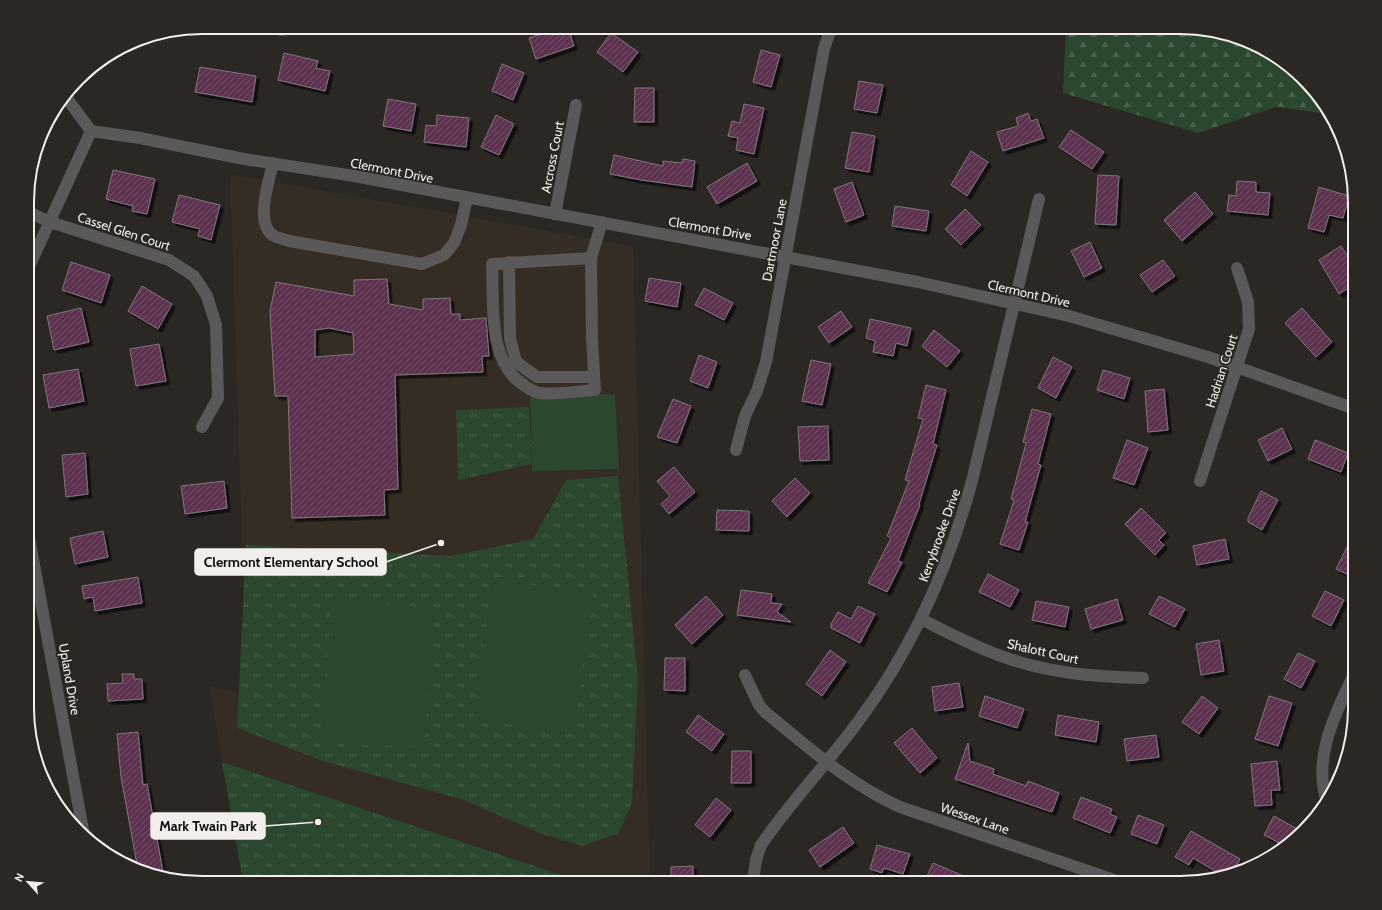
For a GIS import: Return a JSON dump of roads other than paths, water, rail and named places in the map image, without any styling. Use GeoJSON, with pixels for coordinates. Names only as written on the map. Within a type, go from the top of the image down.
{"type":"FeatureCollection","features":[{"type":"Feature","properties":{"kind":"street","name":"Dartmoor Lane"},"geometry":{"type":"LineString","coordinates":[[736,450],[745,416],[757,391],[764,368],[824,49],[829,34]]}},
{"type":"Feature","properties":{"kind":"street"},"geometry":{"type":"LineString","coordinates":[[34,256],[91,131],[69,101]]}},
{"type":"Feature","properties":{"kind":"street","name":"Arcross Court"},"geometry":{"type":"LineString","coordinates":[[555,214],[576,105]]}},
{"type":"Feature","properties":{"kind":"street","name":"Clermont Drive"},"geometry":{"type":"LineString","coordinates":[[91,131],[140,138],[273,164],[354,176],[786,256],[1014,303],[1069,316],[1238,367],[1348,406]]}},
{"type":"Feature","properties":{"kind":"street"},"geometry":{"type":"LineString","coordinates":[[273,164],[266,191],[263,220],[272,235],[289,241],[422,264],[444,255],[454,243],[461,225],[467,198]]}},
{"type":"Feature","properties":{"kind":"street","name":"Kerrybrooke Drive"},"geometry":{"type":"LineString","coordinates":[[754,876],[756,860],[762,845],[882,687],[903,654],[944,570],[964,512],[1039,199]]}},
{"type":"Feature","properties":{"kind":"street","name":"Cassel Glen Court"},"geometry":{"type":"LineString","coordinates":[[34,215],[50,222],[169,260],[194,276],[207,296],[216,325],[218,398],[202,427]]}},
{"type":"Feature","properties":{"kind":"street"},"geometry":{"type":"LineString","coordinates":[[591,258],[492,264],[496,345],[502,362],[513,377],[526,387],[540,393],[595,390],[591,258],[602,222]]}},
{"type":"Feature","properties":{"kind":"street"},"geometry":{"type":"LineString","coordinates":[[509,262],[510,338],[516,362],[537,377],[594,377]]}},
{"type":"Feature","properties":{"kind":"street","name":"Hadrian Court"},"geometry":{"type":"LineString","coordinates":[[1200,481],[1249,329],[1249,314],[1244,287],[1237,268]]}},
{"type":"Feature","properties":{"kind":"street","name":"Upland Drive"},"geometry":{"type":"LineString","coordinates":[[34,565],[82,826]]}},
{"type":"Feature","properties":{"kind":"street","name":"Shalott Court"},"geometry":{"type":"LineString","coordinates":[[921,619],[978,647],[1032,666],[1102,677],[1143,678]]}},
{"type":"Feature","properties":{"kind":"street","name":"Wessex Lane"},"geometry":{"type":"LineString","coordinates":[[745,675],[759,705],[765,712],[826,762],[860,787],[900,807],[1103,876]]}},
{"type":"Feature","properties":{"kind":"street"},"geometry":{"type":"LineString","coordinates":[[1325,792],[1322,775],[1323,752],[1334,716],[1348,687]]}},
{"type":"Feature","properties":{"kind":"place","name":"Clermont Elementary School"},"geometry":{"type":"Point","coordinates":[441,543]}},
{"type":"Feature","properties":{"kind":"place","name":"Mark Twain Park"},"geometry":{"type":"Point","coordinates":[318,822]}}]}
